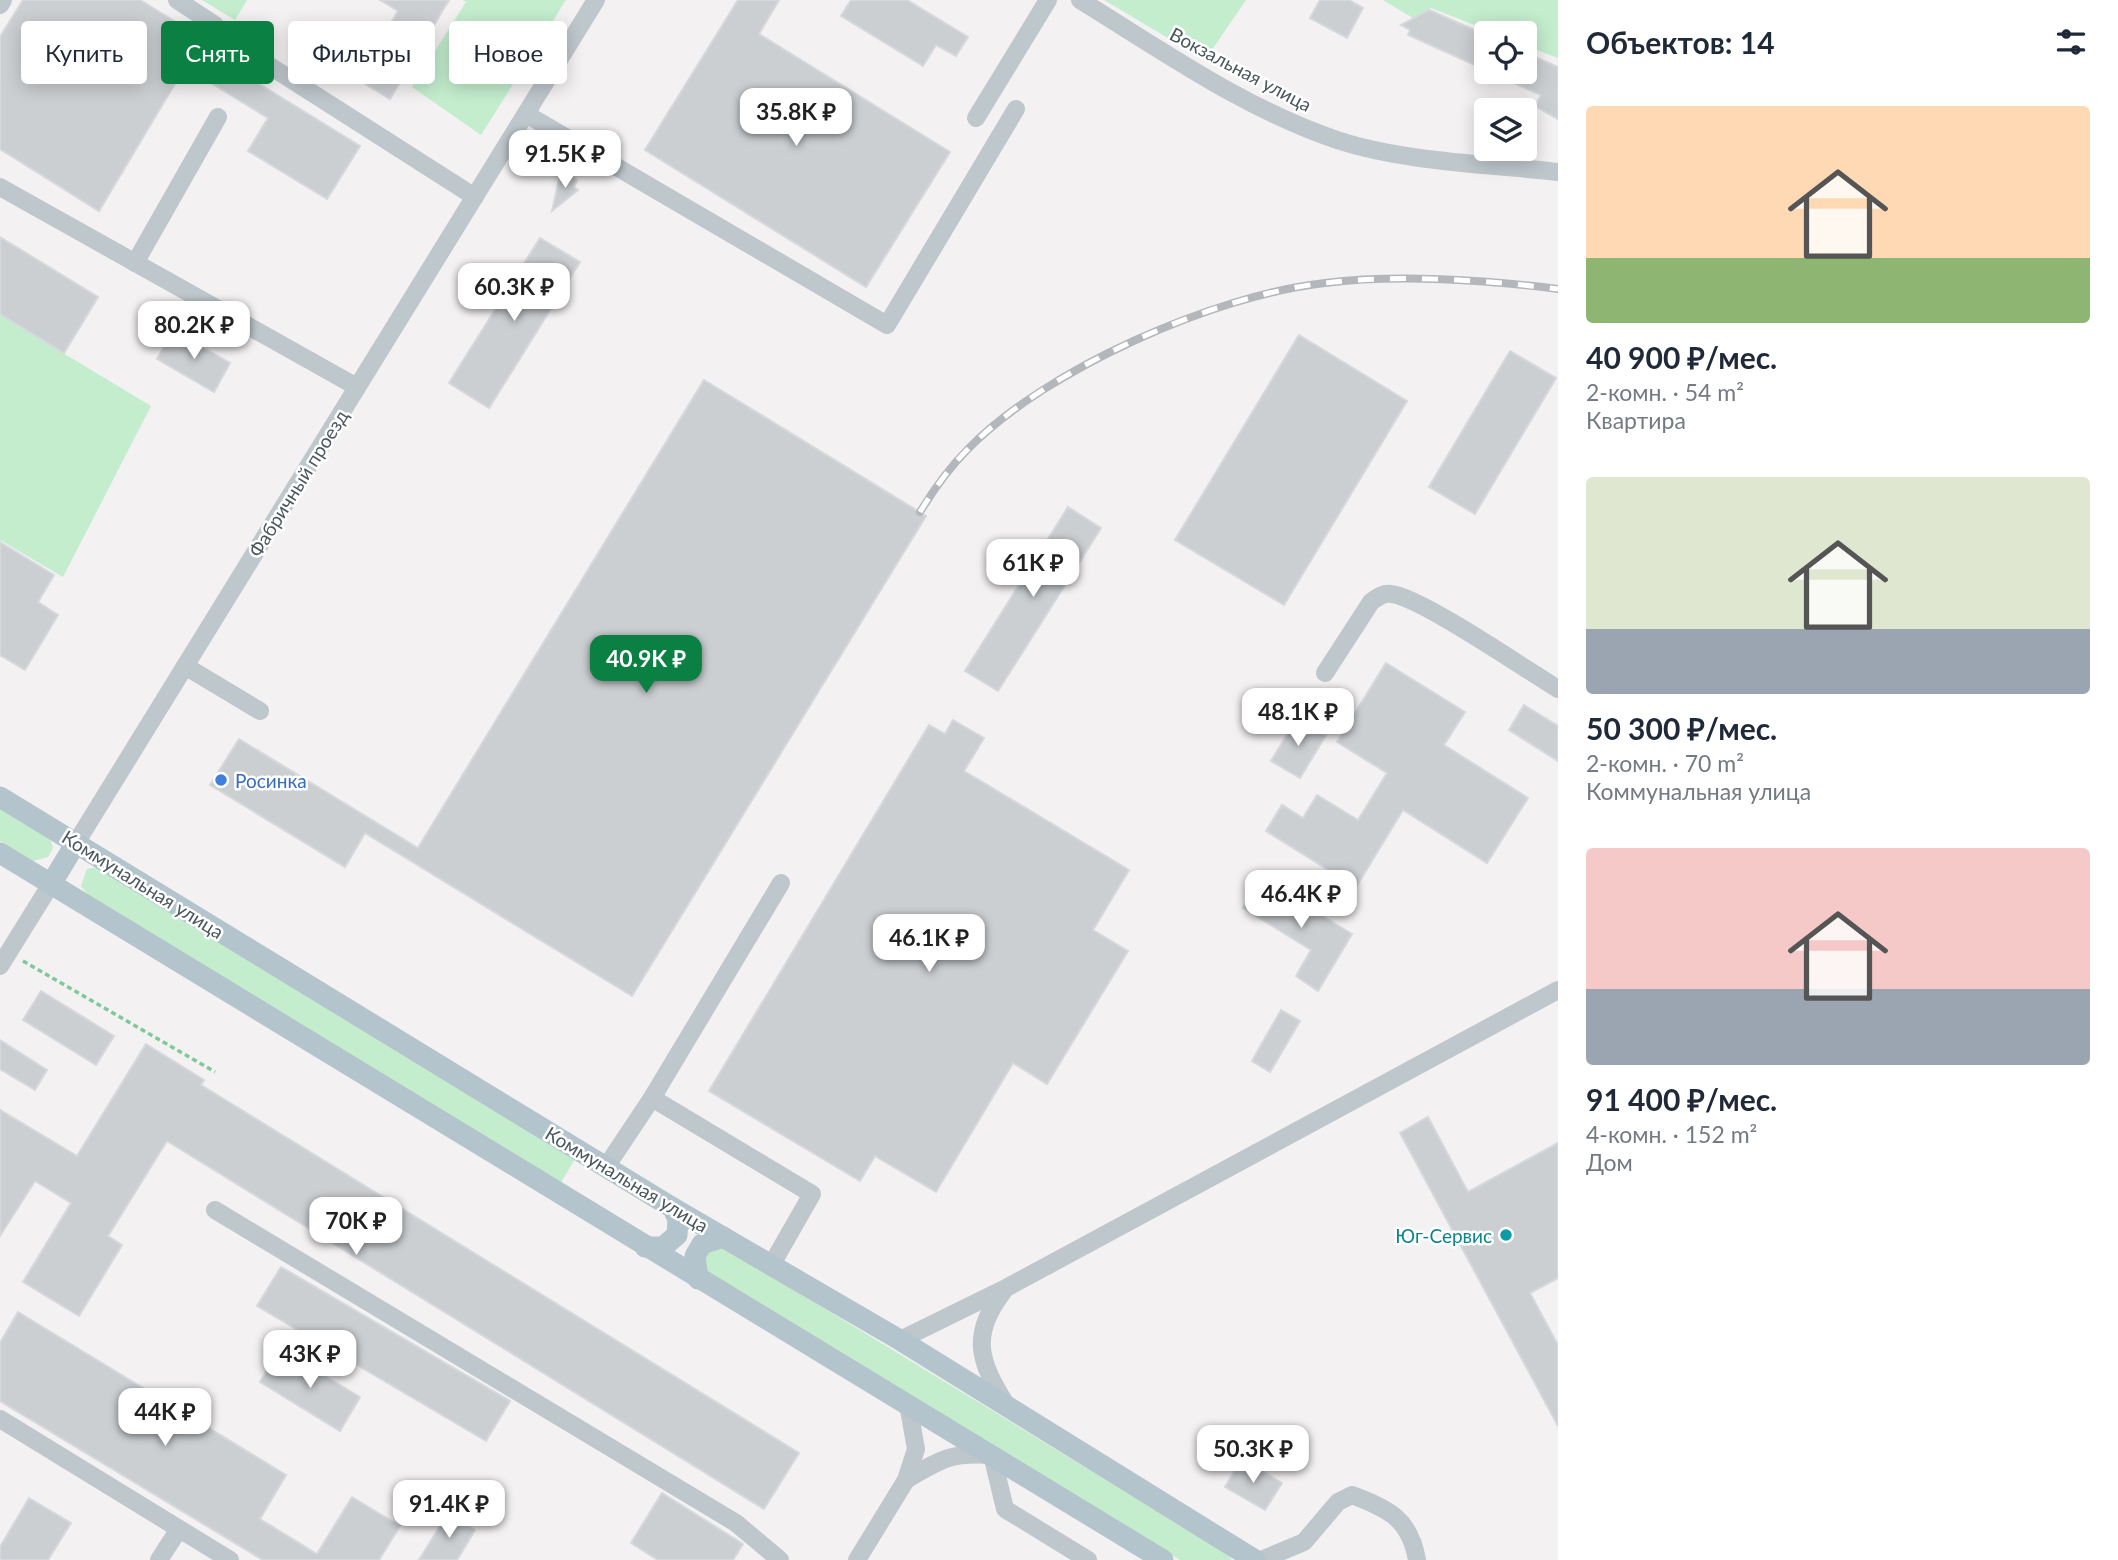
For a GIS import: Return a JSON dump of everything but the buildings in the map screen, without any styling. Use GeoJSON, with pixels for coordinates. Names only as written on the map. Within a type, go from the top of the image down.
{"type":"FeatureCollection","features":[{"type":"Feature","properties":{"kind":"main road","name":"Коммунальная улица"},"geometry":{"type":"LineString","coordinates":[[0,797],[673,1208],[900,1340],[1255,1560]]}},
{"type":"Feature","properties":{"kind":"main road","name":"Фабричный проезд"},"geometry":{"type":"LineString","coordinates":[[51,884],[76,843]]}},
{"type":"Feature","properties":{"kind":"main road"},"geometry":{"type":"LineString","coordinates":[[0,853],[1163,1560]]}},
{"type":"Feature","properties":{"kind":"main road"},"geometry":{"type":"LineString","coordinates":[[645,1247],[663,1247],[677,1236],[678,1220],[673,1208]]}},
{"type":"Feature","properties":{"kind":"main road"},"geometry":{"type":"LineString","coordinates":[[698,1279],[695,1256],[702,1244],[723,1237]]}},
{"type":"Feature","properties":{"kind":"street"},"geometry":{"type":"LineString","coordinates":[[0,5],[3,0]]}},
{"type":"Feature","properties":{"kind":"street"},"geometry":{"type":"LineString","coordinates":[[177,0],[209,21]]}},
{"type":"Feature","properties":{"kind":"street","name":"Фабричный проезд"},"geometry":{"type":"LineString","coordinates":[[76,843],[596,0]]}},
{"type":"Feature","properties":{"kind":"street"},"geometry":{"type":"LineString","coordinates":[[976,118],[1048,0]]}},
{"type":"Feature","properties":{"kind":"street","name":"Вокзальная улица"},"geometry":{"type":"LineString","coordinates":[[1080,0],[1206,78],[1286,120],[1338,140],[1379,151],[1558,172]]}},
{"type":"Feature","properties":{"kind":"street"},"geometry":{"type":"LineString","coordinates":[[274,69],[475,197]]}},
{"type":"Feature","properties":{"kind":"street"},"geometry":{"type":"LineString","coordinates":[[526,114],[887,325],[1016,109]]}},
{"type":"Feature","properties":{"kind":"street"},"geometry":{"type":"LineString","coordinates":[[135,262],[218,117]]}},
{"type":"Feature","properties":{"kind":"street"},"geometry":{"type":"LineString","coordinates":[[0,187],[357,387]]}},
{"type":"Feature","properties":{"kind":"street"},"geometry":{"type":"LineString","coordinates":[[1325,673],[1371,602],[1381,595],[1393,594],[1422,606],[1558,690]]}},
{"type":"Feature","properties":{"kind":"street"},"geometry":{"type":"LineString","coordinates":[[185,666],[260,711]]}},
{"type":"Feature","properties":{"kind":"street"},"geometry":{"type":"LineString","coordinates":[[606,1167],[652,1098],[780,883]]}},
{"type":"Feature","properties":{"kind":"street","name":"Фабричный проезд"},"geometry":{"type":"LineString","coordinates":[[4,960],[51,884]]}},
{"type":"Feature","properties":{"kind":"street"},"geometry":{"type":"LineString","coordinates":[[900,1340],[1006,1287],[1558,990]]}},
{"type":"Feature","properties":{"kind":"street"},"geometry":{"type":"LineString","coordinates":[[652,1098],[812,1194],[772,1264]]}},
{"type":"Feature","properties":{"kind":"street"},"geometry":{"type":"LineString","coordinates":[[215,1210],[736,1523],[780,1560]]}},
{"type":"Feature","properties":{"kind":"street"},"geometry":{"type":"LineString","coordinates":[[1006,1287],[991,1307],[981,1338],[982,1358],[988,1376],[1009,1409]]}},
{"type":"Feature","properties":{"kind":"street"},"geometry":{"type":"LineString","coordinates":[[857,1560],[906,1480],[916,1449],[908,1404]]}},
{"type":"Feature","properties":{"kind":"street"},"geometry":{"type":"LineString","coordinates":[[0,1419],[230,1560]]}},
{"type":"Feature","properties":{"kind":"street"},"geometry":{"type":"LineString","coordinates":[[906,1480],[951,1456],[963,1453],[992,1455],[1005,1510],[1088,1560]]}},
{"type":"Feature","properties":{"kind":"street"},"geometry":{"type":"LineString","coordinates":[[1261,1560],[1304,1542],[1338,1502],[1352,1495],[1375,1504],[1398,1518],[1413,1536],[1417,1560]]}},
{"type":"Feature","properties":{"kind":"street"},"geometry":{"type":"LineString","coordinates":[[159,1560],[179,1529]]}},
{"type":"Feature","properties":{"kind":"path"},"geometry":{"type":"LineString","coordinates":[[4,960],[215,1072]]}},
{"type":"Feature","properties":{"kind":"green space"},"geometry":{"type":"Polygon","coordinates":[[[202,0],[247,0],[235,20],[202,0]]]}},
{"type":"Feature","properties":{"kind":"green space"},"geometry":{"type":"Polygon","coordinates":[[[463,0],[566,0],[553,21],[454,21],[466,2],[463,0]]]}},
{"type":"Feature","properties":{"kind":"green space"},"geometry":{"type":"Polygon","coordinates":[[[1104,0],[1246,0],[1205,60],[1104,0]]]}},
{"type":"Feature","properties":{"kind":"green space"},"geometry":{"type":"Polygon","coordinates":[[[1383,0],[1558,0],[1558,58],[1537,50],[1537,21],[1474,21],[1474,25],[1431,8],[1413,18],[1383,0]]]}},
{"type":"Feature","properties":{"kind":"green space"},"geometry":{"type":"Polygon","coordinates":[[[449,29],[449,84],[513,84],[481,135],[412,87],[414,84],[435,84],[435,51],[449,29]]]}},
{"type":"Feature","properties":{"kind":"green space"},"geometry":{"type":"Polygon","coordinates":[[[0,315],[151,406],[63,577],[0,540],[0,315]]]}},
{"type":"Feature","properties":{"kind":"green space"},"geometry":{"type":"Polygon","coordinates":[[[0,807],[49,836],[53,848],[48,857],[33,861],[0,841],[0,807]]]}},
{"type":"Feature","properties":{"kind":"green space"},"geometry":{"type":"Polygon","coordinates":[[[97,867],[575,1159],[560,1184],[88,895],[81,886],[87,869],[97,867]]]}},
{"type":"Feature","properties":{"kind":"green space"},"geometry":{"type":"Polygon","coordinates":[[[725,1248],[1226,1553],[1232,1560],[1180,1560],[708,1275],[704,1257],[713,1249],[725,1248]]]}},
{"type":"Feature","properties":{"kind":"railway"},"geometry":{"type":"LineString","coordinates":[[920,512],[954,464],[1001,419],[1086,364],[1134,340],[1184,320],[1281,290],[1352,280],[1442,279],[1558,289]]}},
{"type":"Feature","properties":{"kind":"place","name":"Росинка"},"geometry":{"type":"Point","coordinates":[221,780]}},
{"type":"Feature","properties":{"kind":"place","name":"Юг-Сервис"},"geometry":{"type":"Point","coordinates":[1506,1235]}}]}
